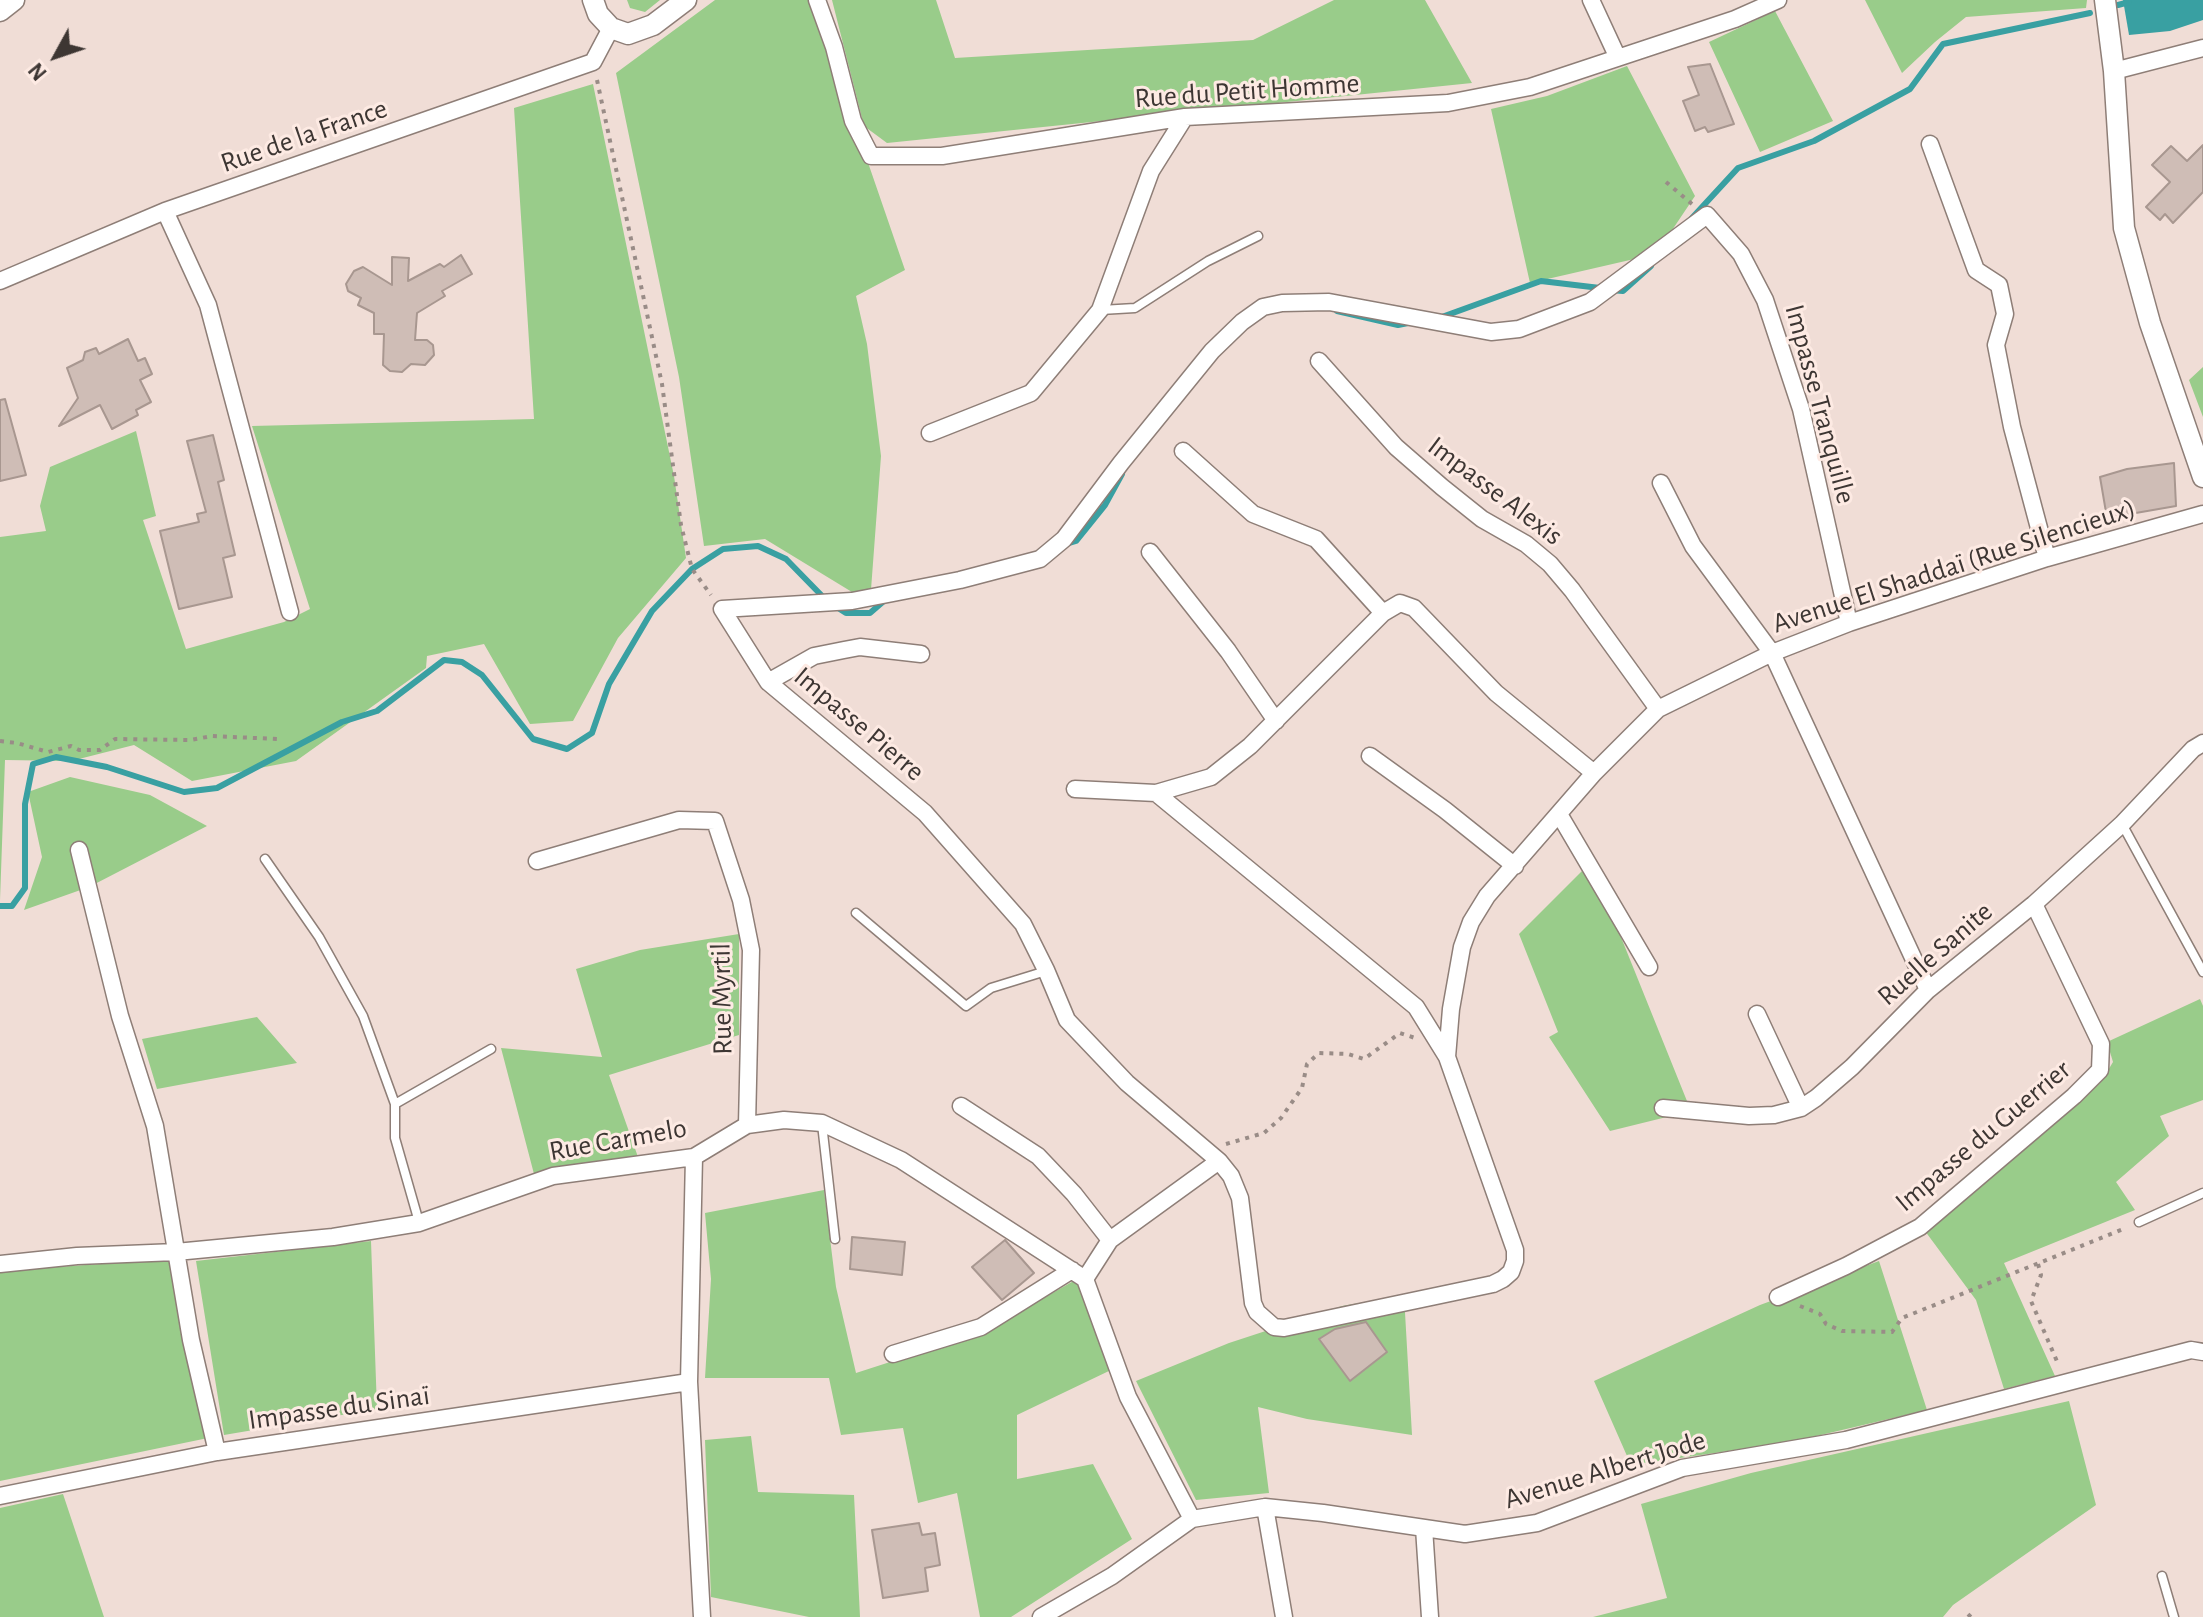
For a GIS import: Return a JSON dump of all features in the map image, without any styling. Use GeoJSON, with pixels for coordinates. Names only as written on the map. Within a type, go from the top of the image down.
{"type":"FeatureCollection","features":[{"type":"Feature","properties":{"kind":"street"},"geometry":{"type":"LineString","coordinates":[[0,11],[14,0]]}},
{"type":"Feature","properties":{"kind":"street"},"geometry":{"type":"LineString","coordinates":[[593,0],[598,14],[611,28],[628,34],[653,25],[686,0]]}},
{"type":"Feature","properties":{"kind":"street","name":"Rue du Petit Homme"},"geometry":{"type":"LineString","coordinates":[[817,0],[834,47],[853,121],[871,156],[942,156],[1185,117],[1448,103],[1530,87],[1735,19],[1778,0]]}},
{"type":"Feature","properties":{"kind":"street"},"geometry":{"type":"LineString","coordinates":[[1591,0],[1617,56]]}},
{"type":"Feature","properties":{"kind":"street"},"geometry":{"type":"LineString","coordinates":[[2105,0],[2114,71],[2124,228],[2150,323],[2203,477]]}},
{"type":"Feature","properties":{"kind":"street"},"geometry":{"type":"LineString","coordinates":[[593,62],[611,28]]}},
{"type":"Feature","properties":{"kind":"street"},"geometry":{"type":"LineString","coordinates":[[2114,71],[2203,48]]}},
{"type":"Feature","properties":{"kind":"street","name":"Rue de la France"},"geometry":{"type":"LineString","coordinates":[[0,281],[165,211],[593,62]]}},
{"type":"Feature","properties":{"kind":"street"},"geometry":{"type":"LineString","coordinates":[[930,433],[1031,393],[1100,310],[1151,171],[1185,117]]}},
{"type":"Feature","properties":{"kind":"street"},"geometry":{"type":"LineString","coordinates":[[1930,144],[1976,270],[1999,285],[2005,314],[1996,345],[2012,427],[2047,558]]}},
{"type":"Feature","properties":{"kind":"street"},"geometry":{"type":"LineString","coordinates":[[165,211],[208,305],[290,612]]}},
{"type":"Feature","properties":{"kind":"street"},"geometry":{"type":"LineString","coordinates":[[722,609],[852,601],[960,580],[1040,559],[1064,539],[1212,351],[1263,307],[1282,303],[1329,302],[1491,332],[1519,329],[1590,302],[1707,215]]}},
{"type":"Feature","properties":{"kind":"street","name":"Impasse Tranquille"},"geometry":{"type":"LineString","coordinates":[[1707,215],[1741,254],[1765,300],[1801,409],[1849,623]]}},
{"type":"Feature","properties":{"kind":"street","name":"Impasse Alexis"},"geometry":{"type":"LineString","coordinates":[[1319,361],[1396,447],[1482,519],[1526,544],[1550,564],[1658,709]]}},
{"type":"Feature","properties":{"kind":"street"},"geometry":{"type":"LineString","coordinates":[[1183,451],[1253,514],[1316,539],[1383,613]]}},
{"type":"Feature","properties":{"kind":"street"},"geometry":{"type":"LineString","coordinates":[[1661,483],[1693,546],[1772,653],[1928,990]]}},
{"type":"Feature","properties":{"kind":"street","name":"Avenue El Shaddaï (Rue Silencieux)"},"geometry":{"type":"LineString","coordinates":[[1213,1155],[1231,1176],[1240,1198],[1253,1303],[1257,1312],[1274,1327],[1284,1328],[1493,1284],[1511,1272],[1515,1250],[1447,1057],[1451,1009],[1462,947],[1471,922],[1487,896],[1594,773],[1658,709],[1772,653],[1849,623],[2047,558],[2203,514]]}},
{"type":"Feature","properties":{"kind":"street"},"geometry":{"type":"LineString","coordinates":[[1150,552],[1228,651],[1276,721]]}},
{"type":"Feature","properties":{"kind":"street"},"geometry":{"type":"LineString","coordinates":[[1075,789],[1156,793],[1211,777],[1250,746],[1383,613],[1400,603],[1414,608],[1496,693],[1594,773]]}},
{"type":"Feature","properties":{"kind":"street","name":"Impasse Pierre"},"geometry":{"type":"LineString","coordinates":[[722,609],[768,682],[925,813],[1023,924],[1067,1020],[1127,1083],[1213,1155]]}},
{"type":"Feature","properties":{"kind":"street"},"geometry":{"type":"LineString","coordinates":[[768,682],[814,656],[860,647],[921,654]]}},
{"type":"Feature","properties":{"kind":"street","name":"Ruelle Sanite"},"geometry":{"type":"LineString","coordinates":[[1663,1108],[1749,1116],[1774,1115],[1801,1108],[1852,1067],[1928,990],[2034,904],[2122,824],[2193,749],[2203,743]]}},
{"type":"Feature","properties":{"kind":"street"},"geometry":{"type":"LineString","coordinates":[[1370,756],[1515,866]]}},
{"type":"Feature","properties":{"kind":"street"},"geometry":{"type":"LineString","coordinates":[[1156,793],[1416,1007],[1447,1057]]}},
{"type":"Feature","properties":{"kind":"street"},"geometry":{"type":"LineString","coordinates":[[1559,814],[1649,967]]}},
{"type":"Feature","properties":{"kind":"street","name":"Rue Myrtil"},"geometry":{"type":"LineString","coordinates":[[537,861],[679,820],[715,821],[741,900],[751,950],[747,1125]]}},
{"type":"Feature","properties":{"kind":"street"},"geometry":{"type":"LineString","coordinates":[[79,850],[120,1016],[155,1126],[191,1340],[217,1452]]}},
{"type":"Feature","properties":{"kind":"street","name":"Impasse du Guerrier"},"geometry":{"type":"LineString","coordinates":[[1778,1297],[1920,1227],[2074,1096],[2100,1070],[2101,1044],[2034,904]]}},
{"type":"Feature","properties":{"kind":"street"},"geometry":{"type":"LineString","coordinates":[[1757,1014],[1801,1108]]}},
{"type":"Feature","properties":{"kind":"street"},"geometry":{"type":"LineString","coordinates":[[961,1106],[1038,1156],[1074,1194],[1110,1240]]}},
{"type":"Feature","properties":{"kind":"street","name":"Rue Carmelo"},"geometry":{"type":"LineString","coordinates":[[0,1264],[333,1237],[419,1223],[553,1176],[694,1157],[747,1125],[784,1120],[822,1123],[901,1160],[1079,1274]]}},
{"type":"Feature","properties":{"kind":"street"},"geometry":{"type":"LineString","coordinates":[[893,1354],[981,1327],[1079,1274],[1110,1240],[1213,1155]]}},
{"type":"Feature","properties":{"kind":"street"},"geometry":{"type":"LineString","coordinates":[[694,1157],[689,1382],[702,1617]]}},
{"type":"Feature","properties":{"kind":"street"},"geometry":{"type":"LineString","coordinates":[[1079,1274],[1128,1397],[1192,1519]]}},
{"type":"Feature","properties":{"kind":"street","name":"Avenue Albert Jode"},"geometry":{"type":"LineString","coordinates":[[1041,1617],[1112,1576],[1192,1519],[1265,1507],[1465,1534],[1537,1523],[1682,1468],[1846,1440],[2065,1381],[2191,1350],[2203,1352]]}},
{"type":"Feature","properties":{"kind":"street","name":"Impasse du Sinaï"},"geometry":{"type":"LineString","coordinates":[[0,1496],[217,1452],[689,1382]]}},
{"type":"Feature","properties":{"kind":"street"},"geometry":{"type":"LineString","coordinates":[[1265,1507],[1284,1617]]}},
{"type":"Feature","properties":{"kind":"street"},"geometry":{"type":"LineString","coordinates":[[1424,1528],[1430,1617]]}},
{"type":"Feature","properties":{"kind":"lane"},"geometry":{"type":"LineString","coordinates":[[1100,310],[1135,308],[1208,261],[1258,236]]}},
{"type":"Feature","properties":{"kind":"lane"},"geometry":{"type":"LineString","coordinates":[[2122,824],[2203,972]]}},
{"type":"Feature","properties":{"kind":"lane"},"geometry":{"type":"LineString","coordinates":[[265,859],[319,937],[363,1016],[395,1104],[395,1138],[419,1223]]}},
{"type":"Feature","properties":{"kind":"lane"},"geometry":{"type":"LineString","coordinates":[[856,913],[966,1006],[991,988],[1046,970]]}},
{"type":"Feature","properties":{"kind":"lane"},"geometry":{"type":"LineString","coordinates":[[395,1104],[491,1049]]}},
{"type":"Feature","properties":{"kind":"lane"},"geometry":{"type":"LineString","coordinates":[[822,1123],[835,1239]]}},
{"type":"Feature","properties":{"kind":"lane"},"geometry":{"type":"LineString","coordinates":[[2139,1222],[2203,1193]]}},
{"type":"Feature","properties":{"kind":"lane"},"geometry":{"type":"LineString","coordinates":[[2162,1576],[2174,1617]]}},
{"type":"Feature","properties":{"kind":"path"},"geometry":{"type":"LineString","coordinates":[[593,62],[662,384],[681,525],[692,569],[722,609]]}},
{"type":"Feature","properties":{"kind":"path"},"geometry":{"type":"LineString","coordinates":[[1666,182],[1707,215]]}},
{"type":"Feature","properties":{"kind":"path"},"geometry":{"type":"LineString","coordinates":[[0,741],[48,752],[71,746],[79,750],[100,750],[115,739],[190,740],[212,736],[277,739]]}},
{"type":"Feature","properties":{"kind":"path"},"geometry":{"type":"LineString","coordinates":[[1213,1155],[1264,1133],[1281,1118],[1302,1088],[1307,1064],[1319,1053],[1348,1054],[1364,1059],[1400,1033],[1413,1039],[1433,1035]]}},
{"type":"Feature","properties":{"kind":"path"},"geometry":{"type":"LineString","coordinates":[[1778,1297],[1820,1314],[1826,1324],[1842,1331],[1892,1332],[1902,1318],[2139,1222]]}},
{"type":"Feature","properties":{"kind":"path"},"geometry":{"type":"LineString","coordinates":[[2038,1264],[2041,1275],[2031,1301],[2065,1381]]}},
{"type":"Feature","properties":{"kind":"path"},"geometry":{"type":"LineString","coordinates":[[1968,1617],[1974,1611]]}},
{"type":"Feature","properties":{"kind":"green space"},"geometry":{"type":"Polygon","coordinates":[[[627,0],[660,0],[645,12],[630,8],[627,0]]]}},
{"type":"Feature","properties":{"kind":"green space"},"geometry":{"type":"Polygon","coordinates":[[[715,0],[812,0],[905,270],[856,296],[867,344],[881,456],[870,603],[765,539],[704,546],[679,377],[616,73],[715,0]]]}},
{"type":"Feature","properties":{"kind":"green space"},"geometry":{"type":"Polygon","coordinates":[[[832,0],[936,0],[955,58],[1253,40],[1334,0],[1425,0],[1472,83],[887,143],[864,126],[832,0]]]}},
{"type":"Feature","properties":{"kind":"green space"},"geometry":{"type":"Polygon","coordinates":[[[1865,0],[2087,0],[2086,8],[1966,17],[1902,73],[1865,0]]]}},
{"type":"Feature","properties":{"kind":"green space"},"geometry":{"type":"Polygon","coordinates":[[[1775,11],[1833,121],[1760,152],[1709,42],[1775,11]]]}},
{"type":"Feature","properties":{"kind":"green space"},"geometry":{"type":"Polygon","coordinates":[[[1627,66],[1695,196],[1656,254],[1530,283],[1491,109],[1547,96],[1627,66]]]}},
{"type":"Feature","properties":{"kind":"green space"},"geometry":{"type":"Polygon","coordinates":[[[593,84],[674,476],[686,558],[618,638],[573,721],[530,724],[484,644],[427,656],[426,668],[296,761],[192,781],[134,745],[71,761],[5,760],[0,900],[0,537],[46,531],[40,506],[50,467],[136,431],[156,516],[143,520],[186,649],[284,622],[310,609],[252,426],[534,419],[514,108],[593,84]]]}},
{"type":"Feature","properties":{"kind":"green space"},"geometry":{"type":"Polygon","coordinates":[[[2203,367],[2203,417],[2189,380],[2203,367]]]}},
{"type":"Feature","properties":{"kind":"green space"},"geometry":{"type":"Polygon","coordinates":[[[70,777],[150,795],[207,826],[89,887],[24,910],[42,857],[28,792],[70,777]]]}},
{"type":"Feature","properties":{"kind":"green space"},"geometry":{"type":"Polygon","coordinates":[[[1583,870],[1604,895],[1691,1111],[1610,1131],[1549,1037],[1558,1032],[1519,934],[1583,870]]]}},
{"type":"Feature","properties":{"kind":"green space"},"geometry":{"type":"Polygon","coordinates":[[[739,934],[739,1035],[609,1075],[638,1157],[534,1174],[501,1048],[602,1057],[576,969],[640,950],[739,934]]]}},
{"type":"Feature","properties":{"kind":"green space"},"geometry":{"type":"Polygon","coordinates":[[[2200,999],[2203,1006],[2203,1100],[2160,1116],[2169,1136],[2116,1182],[2135,1210],[2004,1263],[2055,1376],[2004,1389],[1976,1300],[1925,1231],[2101,1082],[2113,1062],[2107,1042],[2200,999]]]}},
{"type":"Feature","properties":{"kind":"green space"},"geometry":{"type":"Polygon","coordinates":[[[257,1017],[297,1063],[157,1089],[142,1039],[257,1017]]]}},
{"type":"Feature","properties":{"kind":"green space"},"geometry":{"type":"Polygon","coordinates":[[[824,1190],[836,1287],[856,1373],[986,1331],[1077,1279],[1111,1370],[1017,1415],[1017,1479],[1093,1464],[1132,1539],[1011,1617],[980,1617],[957,1493],[918,1503],[903,1428],[841,1435],[829,1378],[705,1378],[711,1279],[705,1213],[824,1190]]]}},
{"type":"Feature","properties":{"kind":"green space"},"geometry":{"type":"Polygon","coordinates":[[[371,1241],[377,1409],[224,1435],[196,1261],[371,1241]]]}},
{"type":"Feature","properties":{"kind":"green space"},"geometry":{"type":"Polygon","coordinates":[[[171,1259],[208,1438],[0,1481],[0,1271],[171,1259]]]}},
{"type":"Feature","properties":{"kind":"green space"},"geometry":{"type":"Polygon","coordinates":[[[1879,1261],[1927,1410],[1791,1442],[1631,1465],[1594,1381],[1760,1305],[1879,1261]]]}},
{"type":"Feature","properties":{"kind":"green space"},"geometry":{"type":"Polygon","coordinates":[[[1404,1295],[1412,1435],[1307,1419],[1258,1407],[1269,1493],[1196,1500],[1136,1381],[1229,1343],[1342,1306],[1404,1295]]]}},
{"type":"Feature","properties":{"kind":"green space"},"geometry":{"type":"Polygon","coordinates":[[[2069,1401],[2096,1505],[1953,1605],[1943,1617],[1593,1617],[1667,1598],[1641,1504],[1751,1473],[2069,1401]]]}},
{"type":"Feature","properties":{"kind":"green space"},"geometry":{"type":"Polygon","coordinates":[[[751,1436],[758,1492],[854,1495],[860,1617],[809,1617],[711,1597],[705,1440],[751,1436]]]}},
{"type":"Feature","properties":{"kind":"green space"},"geometry":{"type":"Polygon","coordinates":[[[63,1494],[104,1617],[0,1617],[0,1508],[63,1494]]]}},
{"type":"Feature","properties":{"kind":"water"},"geometry":{"type":"Polygon","coordinates":[[[2123,0],[2203,0],[2203,20],[2170,31],[2129,35],[2123,0]]]}},
{"type":"Feature","properties":{"kind":"building"},"geometry":{"type":"Polygon","coordinates":[[[1710,64],[1734,124],[1708,132],[1705,127],[1695,131],[1683,101],[1699,95],[1688,67],[1710,64]]]}},
{"type":"Feature","properties":{"kind":"building"},"geometry":{"type":"Polygon","coordinates":[[[2203,145],[2203,192],[2173,223],[2165,214],[2160,220],[2146,207],[2170,182],[2152,165],[2171,146],[2187,161],[2203,145]]]}},
{"type":"Feature","properties":{"kind":"building"},"geometry":{"type":"Polygon","coordinates":[[[461,255],[472,274],[442,291],[445,296],[417,313],[415,340],[427,340],[433,345],[434,355],[425,365],[411,364],[402,372],[390,371],[383,365],[384,334],[374,334],[374,313],[358,305],[361,298],[348,291],[346,284],[354,271],[363,267],[392,285],[392,257],[409,258],[408,281],[440,264],[444,267],[461,255]]]}},
{"type":"Feature","properties":{"kind":"building"},"geometry":{"type":"Polygon","coordinates":[[[128,339],[138,361],[145,358],[152,374],[140,380],[151,402],[136,410],[138,415],[112,429],[100,405],[59,426],[78,398],[67,368],[83,360],[85,352],[96,348],[99,354],[128,339]]]}},
{"type":"Feature","properties":{"kind":"building"},"geometry":{"type":"Polygon","coordinates":[[[5,399],[26,475],[0,481],[0,400],[5,399]]]}},
{"type":"Feature","properties":{"kind":"building"},"geometry":{"type":"Polygon","coordinates":[[[213,435],[224,480],[218,482],[235,555],[223,558],[232,597],[179,609],[160,531],[199,522],[197,514],[206,512],[187,441],[213,435]]]}},
{"type":"Feature","properties":{"kind":"building"},"geometry":{"type":"Polygon","coordinates":[[[2174,463],[2176,506],[2107,518],[2100,477],[2127,469],[2174,463]]]}},
{"type":"Feature","properties":{"kind":"building"},"geometry":{"type":"Polygon","coordinates":[[[852,1237],[905,1242],[902,1275],[850,1269],[852,1237]]]}},
{"type":"Feature","properties":{"kind":"building"},"geometry":{"type":"Polygon","coordinates":[[[1005,1240],[1034,1273],[1002,1300],[972,1267],[1005,1240]]]}},
{"type":"Feature","properties":{"kind":"building"},"geometry":{"type":"Polygon","coordinates":[[[1366,1322],[1387,1352],[1350,1381],[1319,1339],[1335,1329],[1366,1322]]]}},
{"type":"Feature","properties":{"kind":"building"},"geometry":{"type":"Polygon","coordinates":[[[919,1523],[922,1535],[935,1533],[940,1565],[925,1568],[928,1591],[883,1598],[872,1530],[919,1523]]]}},
{"type":"Feature","properties":{"kind":"waterway"},"geometry":{"type":"LineString","coordinates":[[2118,5],[2129,2]]}},
{"type":"Feature","properties":{"kind":"waterway"},"geometry":{"type":"LineString","coordinates":[[1692,218],[1738,168],[1814,141],[1910,89],[1943,44],[2090,13]]}},
{"type":"Feature","properties":{"kind":"waterway"},"geometry":{"type":"LineString","coordinates":[[1611,290],[1623,291],[1651,266]]}},
{"type":"Feature","properties":{"kind":"waterway"},"geometry":{"type":"LineString","coordinates":[[1439,318],[1541,281],[1600,288]]}},
{"type":"Feature","properties":{"kind":"waterway"},"geometry":{"type":"LineString","coordinates":[[1337,311],[1398,325],[1408,323]]}},
{"type":"Feature","properties":{"kind":"waterway"},"geometry":{"type":"LineString","coordinates":[[1066,544],[1076,541],[1105,505],[1122,474]]}},
{"type":"Feature","properties":{"kind":"waterway"},"geometry":{"type":"LineString","coordinates":[[0,906],[12,906],[25,888],[25,804],[33,764],[56,757],[107,767],[184,792],[217,788],[342,722],[377,711],[444,660],[462,662],[482,675],[533,739],[567,749],[592,733],[609,684],[652,611],[692,569],[723,549],[758,546],[786,559],[826,600]]}},
{"type":"Feature","properties":{"kind":"waterway"},"geometry":{"type":"LineString","coordinates":[[835,606],[846,613],[870,613],[885,600]]}}]}
